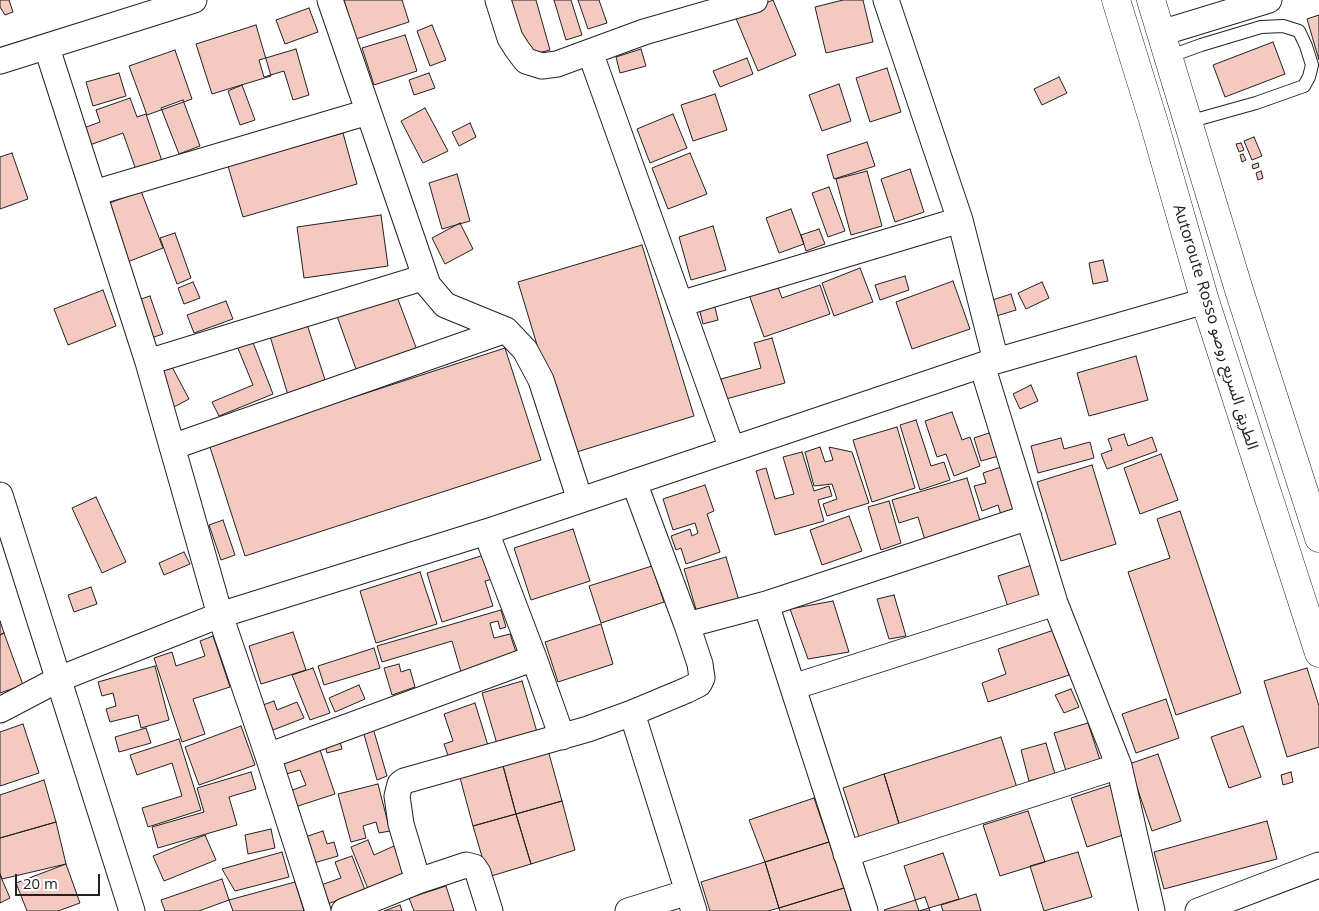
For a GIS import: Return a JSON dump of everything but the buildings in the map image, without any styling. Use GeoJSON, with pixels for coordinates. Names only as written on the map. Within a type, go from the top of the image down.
{"type":"FeatureCollection","features":[{"type":"Feature","properties":{"kind":"highway","name":"Autoroute Rosso الطريق السريع روصو"},"geometry":{"type":"LineString","coordinates":[[1116,0],[1154,123],[1205,301],[1319,653]]}},
{"type":"Feature","properties":{"kind":"highway","name":"Autoroute Rosso الطريق السريع روصو"},"geometry":{"type":"LineString","coordinates":[[1151,0],[1239,290],[1319,538]]}},
{"type":"Feature","properties":{"kind":"street"},"geometry":{"type":"LineString","coordinates":[[0,61],[194,0]]}},
{"type":"Feature","properties":{"kind":"street"},"geometry":{"type":"LineString","coordinates":[[330,0],[428,285],[445,305],[506,330],[525,350],[541,380],[580,500]]}},
{"type":"Feature","properties":{"kind":"street"},"geometry":{"type":"LineString","coordinates":[[498,0],[510,38],[526,60],[542,66],[557,64],[644,32],[755,0]]}},
{"type":"Feature","properties":{"kind":"street"},"geometry":{"type":"LineString","coordinates":[[886,0],[960,220],[989,363],[1029,517],[1055,603],[1119,766],[1152,911]]}},
{"type":"Feature","properties":{"kind":"street"},"geometry":{"type":"LineString","coordinates":[[1165,45],[1269,0]]}},
{"type":"Feature","properties":{"kind":"street"},"geometry":{"type":"LineString","coordinates":[[46,48],[148,362],[220,615],[318,911]]}},
{"type":"Feature","properties":{"kind":"street"},"geometry":{"type":"LineString","coordinates":[[590,52],[732,449]]}},
{"type":"Feature","properties":{"kind":"street"},"geometry":{"type":"LineString","coordinates":[[94,193],[368,112]]}},
{"type":"Feature","properties":{"kind":"street"},"geometry":{"type":"LineString","coordinates":[[680,304],[960,220]]}},
{"type":"Feature","properties":{"kind":"street"},"geometry":{"type":"LineString","coordinates":[[148,362],[425,277]]}},
{"type":"Feature","properties":{"kind":"street"},"geometry":{"type":"LineString","coordinates":[[0,710],[59,679],[220,615],[486,532],[989,363],[1205,301]]}},
{"type":"Feature","properties":{"kind":"street"},"geometry":{"type":"LineString","coordinates":[[172,447],[506,330]]}},
{"type":"Feature","properties":{"kind":"street"},"geometry":{"type":"LineString","coordinates":[[418,881],[401,824],[397,796],[400,784],[404,781],[562,737],[632,713],[687,690],[698,684],[702,678],[700,664],[687,625],[634,482]]}},
{"type":"Feature","properties":{"kind":"street"},"geometry":{"type":"LineString","coordinates":[[0,495],[8,548],[59,679],[132,911]]}},
{"type":"Feature","properties":{"kind":"street"},"geometry":{"type":"LineString","coordinates":[[687,625],[766,604],[1029,517]]}},
{"type":"Feature","properties":{"kind":"street"},"geometry":{"type":"LineString","coordinates":[[486,532],[562,737]]}},
{"type":"Feature","properties":{"kind":"street"},"geometry":{"type":"LineString","coordinates":[[793,686],[1055,603]]}},
{"type":"Feature","properties":{"kind":"street"},"geometry":{"type":"LineString","coordinates":[[766,604],[865,911]]}},
{"type":"Feature","properties":{"kind":"street"},"geometry":{"type":"LineString","coordinates":[[268,756],[534,658]]}},
{"type":"Feature","properties":{"kind":"street"},"geometry":{"type":"LineString","coordinates":[[628,911],[691,902],[632,713]]}},
{"type":"Feature","properties":{"kind":"street"},"geometry":{"type":"LineString","coordinates":[[846,854],[1119,766]]}},
{"type":"Feature","properties":{"kind":"street"},"geometry":{"type":"LineString","coordinates":[[344,911],[418,881],[466,865],[474,868],[478,873],[490,911]]}},
{"type":"Feature","properties":{"kind":"street"},"geometry":{"type":"LineString","coordinates":[[1198,911],[1319,865]]}},
{"type":"Feature","properties":{"kind":"lane"},"geometry":{"type":"LineString","coordinates":[[1165,45],[1201,45],[1261,27],[1283,26],[1299,31],[1312,65],[1309,78],[1304,86],[1256,103],[1188,122]]}}]}
